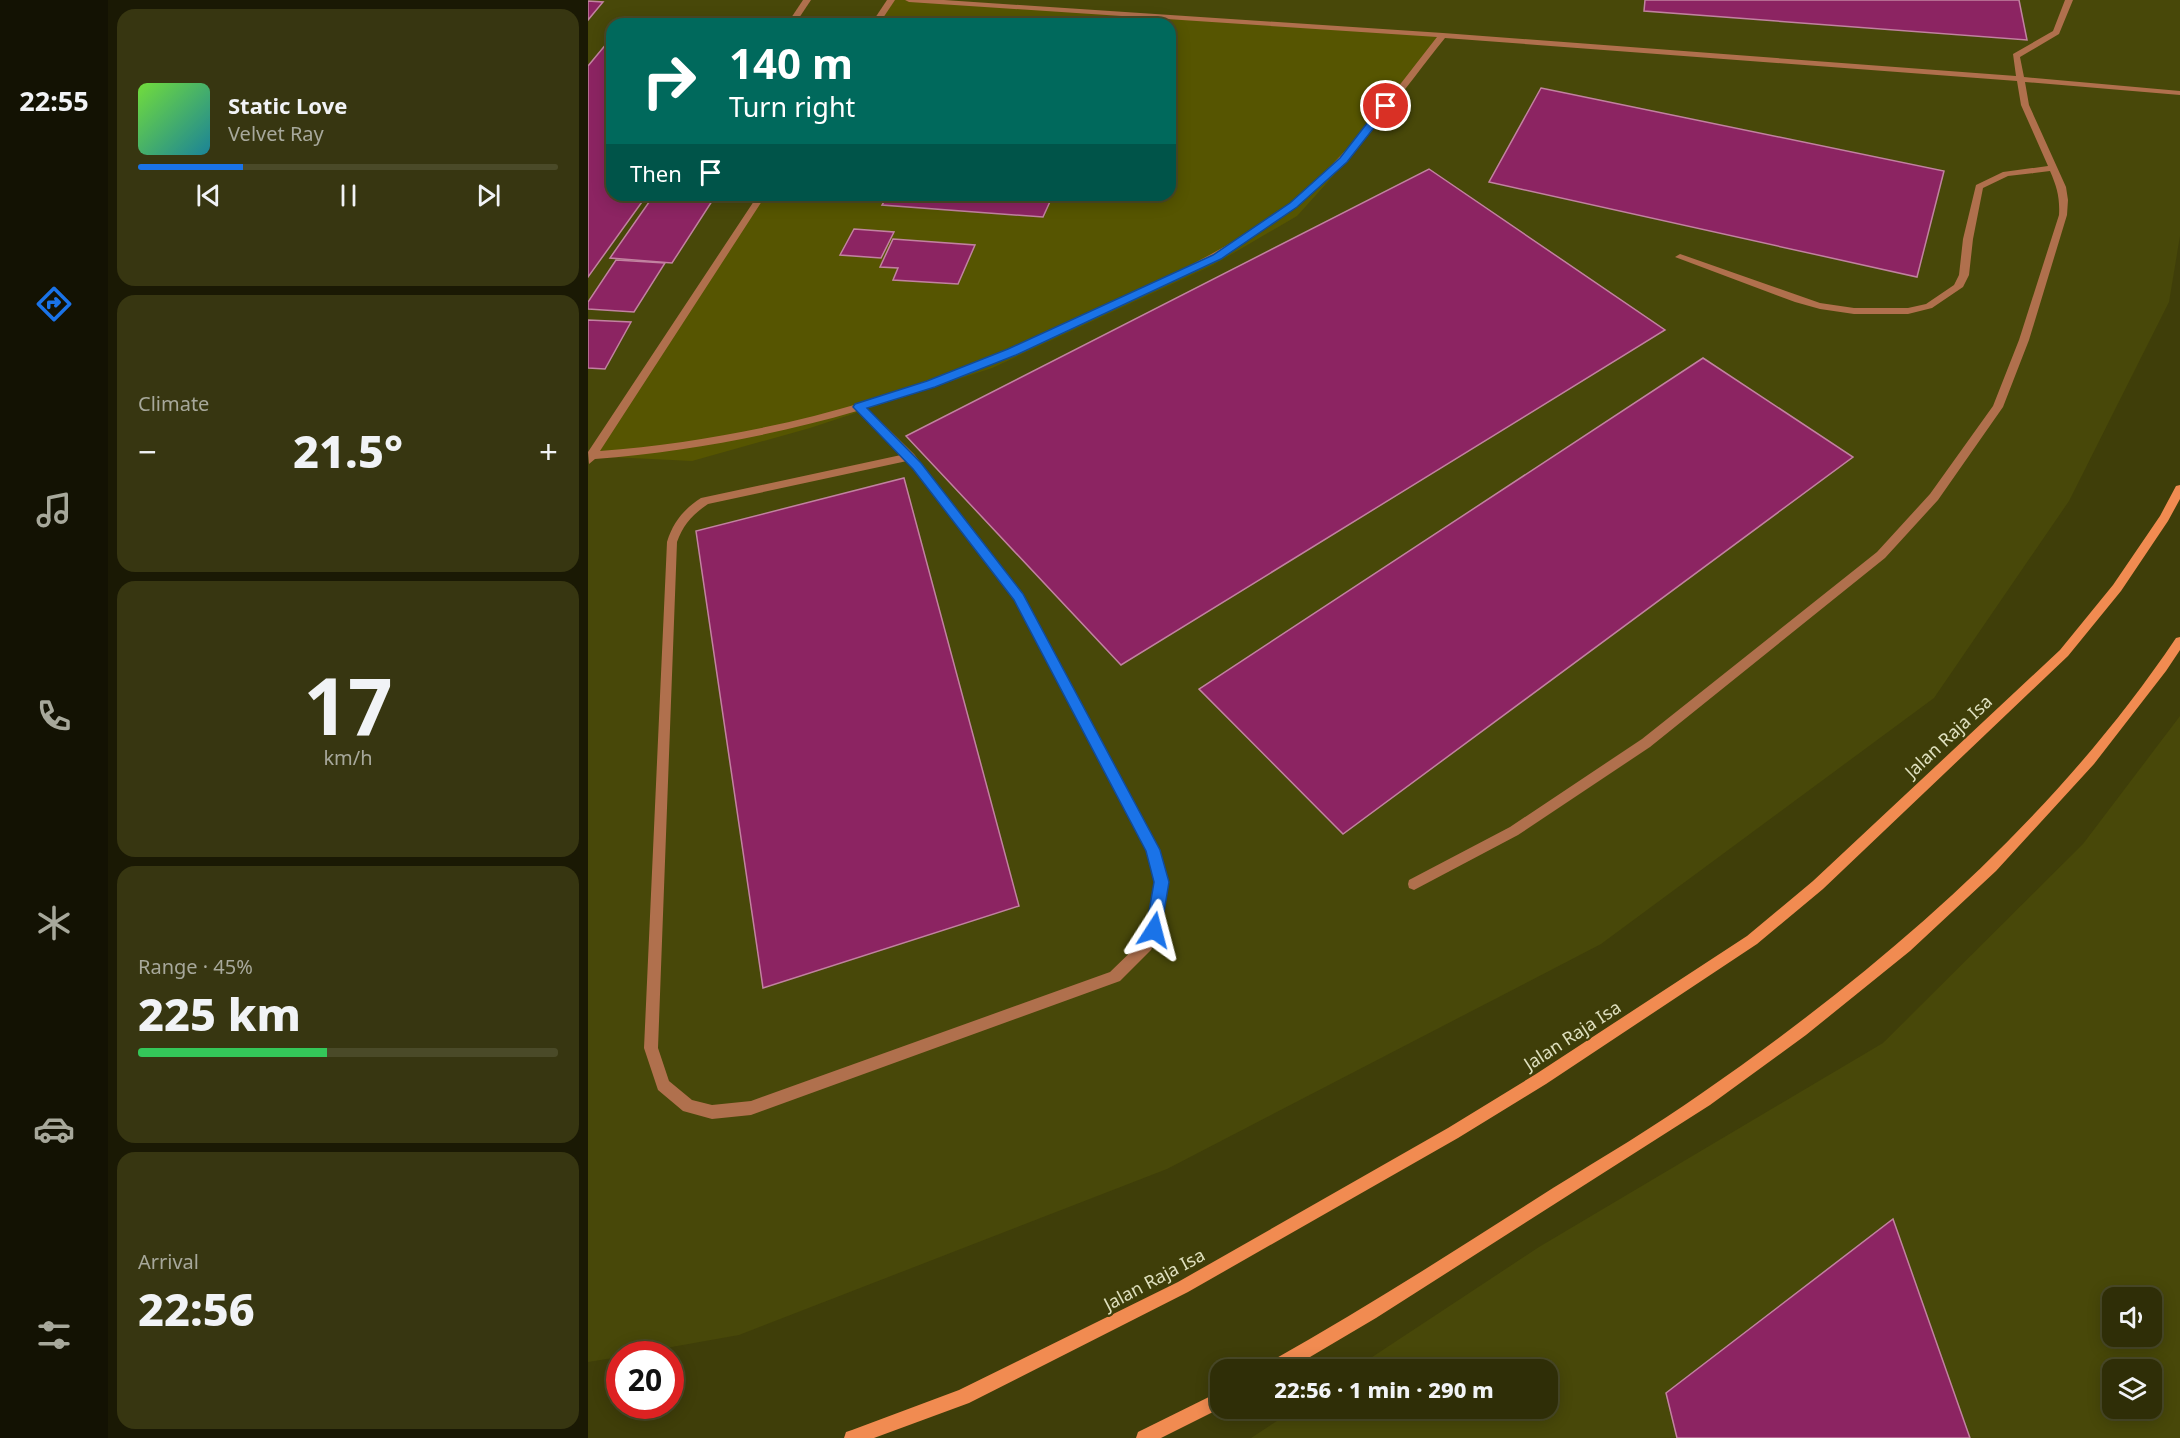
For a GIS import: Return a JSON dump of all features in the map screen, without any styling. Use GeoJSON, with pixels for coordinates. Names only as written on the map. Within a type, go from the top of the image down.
{"type":"FeatureCollection","features":[{"type":"Feature","properties":{"kind":"main road","name":"Jalan Raja Isa"},"geometry":{"type":"LineString","coordinates":[[852,1438],[963,1397],[1183,1287],[1453,1133],[1752,940],[1818,885],[2064,653],[2117,588],[2164,518],[2180,489]]}},
{"type":"Feature","properties":{"kind":"main road"},"geometry":{"type":"LineString","coordinates":[[1291,1359],[1371,1313],[1705,1100],[1801,1030],[1905,947],[1991,867],[2090,760],[2162,668],[2180,641]]}},
{"type":"Feature","properties":{"kind":"main road"},"geometry":{"type":"LineString","coordinates":[[1144,1438],[1210,1405]]}},
{"type":"Feature","properties":{"kind":"lane"},"geometry":{"type":"LineString","coordinates":[[795,18],[807,0]]}},
{"type":"Feature","properties":{"kind":"lane"},"geometry":{"type":"LineString","coordinates":[[879,18],[891,0]]}},
{"type":"Feature","properties":{"kind":"lane"},"geometry":{"type":"LineString","coordinates":[[909,0],[1443,34],[2180,93]]}},
{"type":"Feature","properties":{"kind":"lane"},"geometry":{"type":"LineString","coordinates":[[1414,884],[1514,831],[1646,743],[1881,555],[1934,496],[1998,407],[2024,340],[2063,215],[2062,187],[2025,105],[2018,79],[2016,56],[2056,33],[2069,0]]}},
{"type":"Feature","properties":{"kind":"lane"},"geometry":{"type":"LineString","coordinates":[[589,459],[692,446],[739,437],[859,407],[931,384],[1033,343],[1217,257],[1293,205],[1343,160],[1443,34]]}},
{"type":"Feature","properties":{"kind":"lane"},"geometry":{"type":"LineString","coordinates":[[1680,257],[1820,306],[1854,311],[1908,311],[1929,306],[1958,287],[1964,274],[1968,239],[1979,187],[1987,181],[2012,172],[2055,168]]}},
{"type":"Feature","properties":{"kind":"lane"},"geometry":{"type":"LineString","coordinates":[[589,459],[758,201]]}},
{"type":"Feature","properties":{"kind":"lane"},"geometry":{"type":"LineString","coordinates":[[859,407],[910,457],[1018,597],[1153,850],[1161,882],[1154,930],[1146,946],[1115,977],[751,1108],[712,1112],[688,1106],[663,1085],[651,1048],[674,533],[691,509],[705,501],[910,457]]}},
{"type":"Feature","properties":{"kind":"shaded area"},"geometry":{"type":"Polygon","coordinates":[[[588,0],[2180,0],[2180,236],[2169,302],[2069,501],[1934,698],[1601,944],[1167,1169],[739,1335],[684,1345],[684,1341],[606,1341],[606,1359],[588,1362],[588,0]]]}},
{"type":"Feature","properties":{"kind":"shaded area"},"geometry":{"type":"Polygon","coordinates":[[[891,0],[911,0],[1443,35],[1353,154],[1297,216],[1213,265],[992,368],[810,428],[692,461],[590,456],[758,201],[1176,201],[1176,18],[879,18],[891,0]]]}},
{"type":"Feature","properties":{"kind":"shaded area"},"geometry":{"type":"Polygon","coordinates":[[[2180,716],[2180,1438],[1251,1438],[1280,1419],[1558,1419],[1558,1359],[1369,1359],[1539,1247],[1883,1043],[2083,844],[2180,716]]]}},
{"type":"Feature","properties":{"kind":"building"},"geometry":{"type":"Polygon","coordinates":[[[1645,0],[2019,0],[2027,40],[1644,11],[1645,0]]]}},
{"type":"Feature","properties":{"kind":"building"},"geometry":{"type":"Polygon","coordinates":[[[588,1],[603,2],[588,20],[588,1]]]}},
{"type":"Feature","properties":{"kind":"building"},"geometry":{"type":"Polygon","coordinates":[[[606,44],[606,201],[643,201],[588,277],[588,66],[606,44]]]}},
{"type":"Feature","properties":{"kind":"building"},"geometry":{"type":"Polygon","coordinates":[[[1541,88],[1944,171],[1917,277],[1489,182],[1541,88]]]}},
{"type":"Feature","properties":{"kind":"building"},"geometry":{"type":"Polygon","coordinates":[[[1429,169],[1665,330],[1121,665],[906,436],[1429,169]]]}},
{"type":"Feature","properties":{"kind":"building"},"geometry":{"type":"Polygon","coordinates":[[[650,201],[712,201],[672,263],[610,258],[650,201]]]}},
{"type":"Feature","properties":{"kind":"building"},"geometry":{"type":"Polygon","coordinates":[[[884,201],[1050,201],[1043,217],[882,205],[884,201]]]}},
{"type":"Feature","properties":{"kind":"building"},"geometry":{"type":"Polygon","coordinates":[[[854,229],[894,232],[881,258],[840,255],[854,229]]]}},
{"type":"Feature","properties":{"kind":"building"},"geometry":{"type":"Polygon","coordinates":[[[893,239],[975,245],[958,284],[893,280],[898,268],[880,267],[893,239]]]}},
{"type":"Feature","properties":{"kind":"building"},"geometry":{"type":"Polygon","coordinates":[[[616,260],[665,263],[634,312],[588,309],[588,302],[616,260]]]}},
{"type":"Feature","properties":{"kind":"building"},"geometry":{"type":"Polygon","coordinates":[[[588,320],[631,322],[605,369],[588,368],[588,320]]]}},
{"type":"Feature","properties":{"kind":"building"},"geometry":{"type":"Polygon","coordinates":[[[1703,358],[1853,457],[1343,834],[1199,689],[1703,358]]]}},
{"type":"Feature","properties":{"kind":"building"},"geometry":{"type":"Polygon","coordinates":[[[904,478],[1019,906],[763,988],[696,531],[904,478]]]}},
{"type":"Feature","properties":{"kind":"building"},"geometry":{"type":"Polygon","coordinates":[[[1893,1219],[1970,1438],[1677,1438],[1666,1393],[1893,1219]]]}},
{"type":"Feature","properties":{"kind":"route"},"geometry":{"type":"LineString","coordinates":[[1154,930],[1161,882],[1153,850],[1018,597],[917,466],[893,439],[859,407],[931,384],[1012,352],[1217,257],[1293,205],[1343,160],[1386,106]]}}]}
